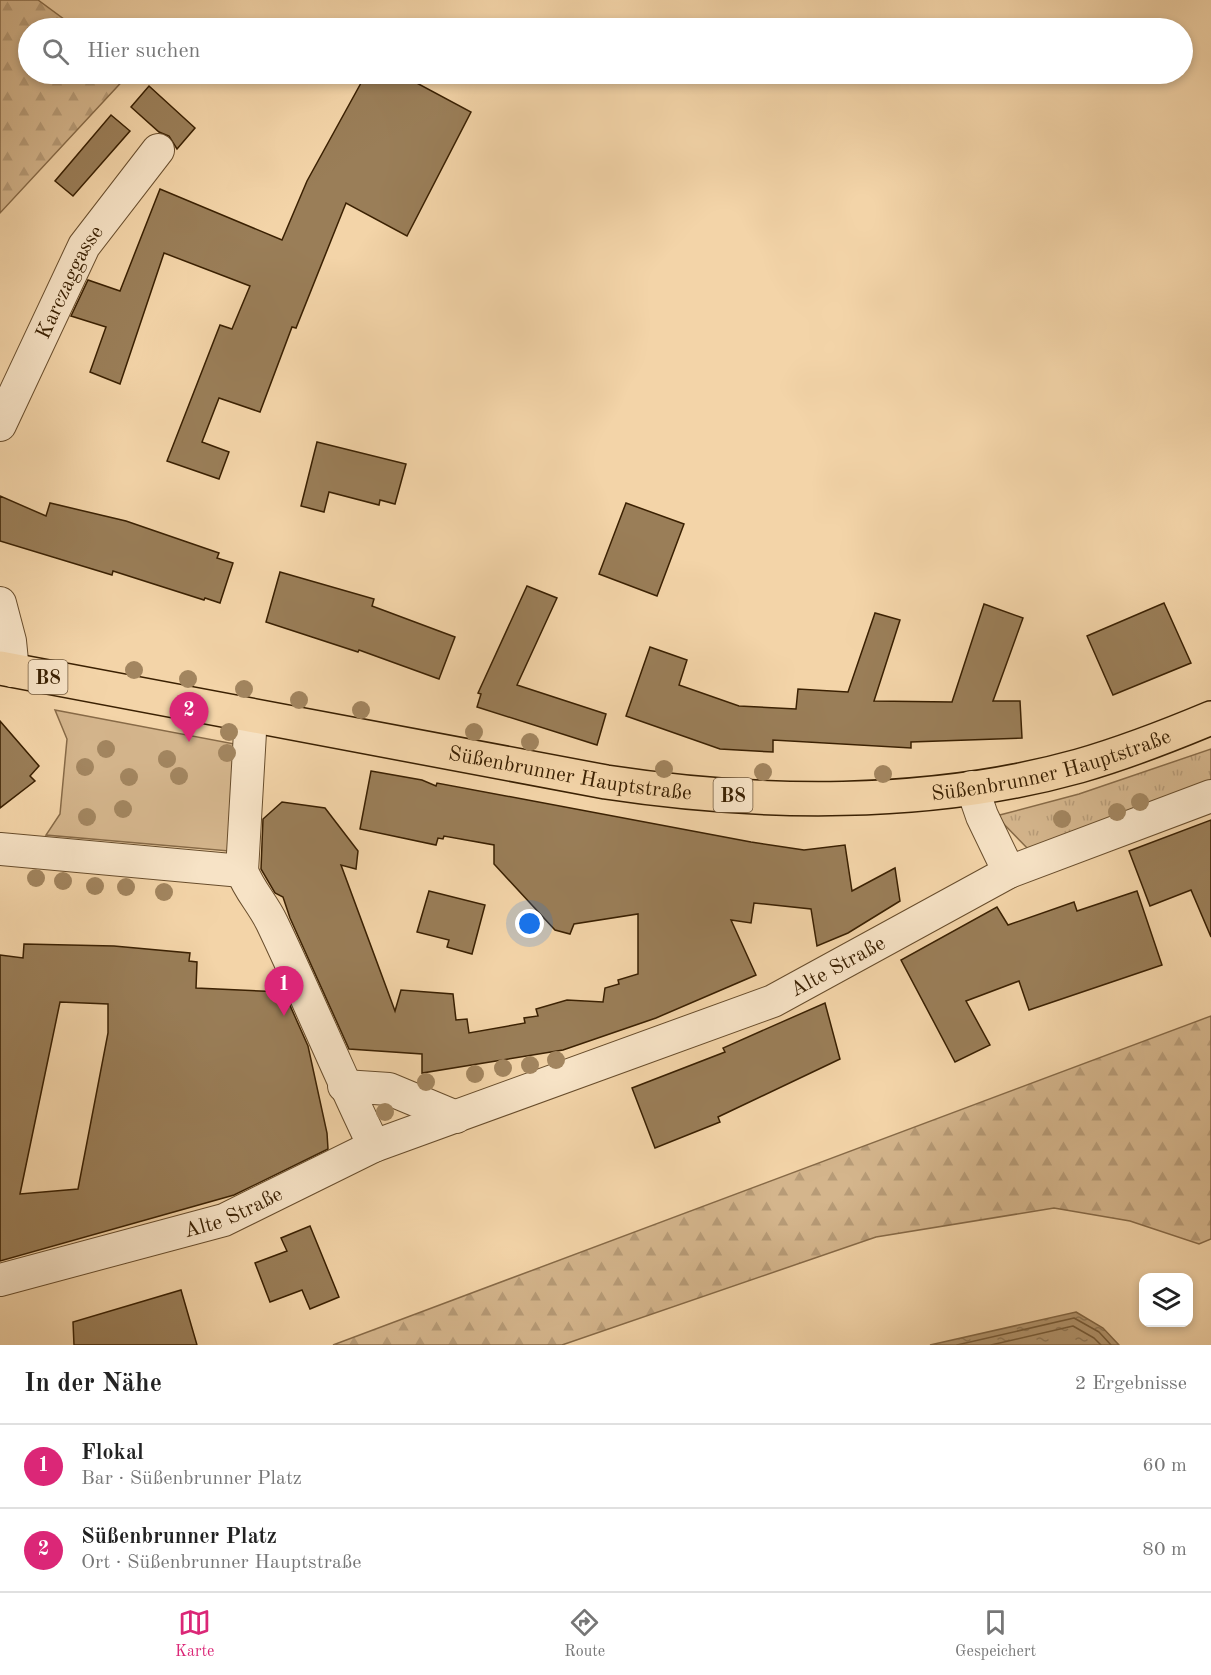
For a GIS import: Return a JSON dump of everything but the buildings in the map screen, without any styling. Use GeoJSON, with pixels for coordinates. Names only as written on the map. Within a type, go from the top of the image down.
{"type":"FeatureCollection","features":[{"type":"Feature","properties":{"kind":"main road","name":"Süßenbrunner Hauptstraße"},"geometry":{"type":"LineString","coordinates":[[7,669],[663,790],[817,798],[866,797],[972,787],[1023,779],[1128,751],[1211,718]]}},
{"type":"Feature","properties":{"kind":"street","name":"Karczaggasse"},"geometry":{"type":"LineString","coordinates":[[0,425],[84,246],[158,150]]}},
{"type":"Feature","properties":{"kind":"street"},"geometry":{"type":"LineString","coordinates":[[0,603],[10,641],[7,669]]}},
{"type":"Feature","properties":{"kind":"street"},"geometry":{"type":"LineString","coordinates":[[250,715],[242,871],[248,887],[270,920],[344,1086],[374,1146]]}},
{"type":"Feature","properties":{"kind":"street"},"geometry":{"type":"LineString","coordinates":[[972,787],[982,816],[1009,872]]}},
{"type":"Feature","properties":{"kind":"street","name":"Alte Straße"},"geometry":{"type":"LineString","coordinates":[[0,1280],[224,1220],[374,1146],[773,1001],[1009,872],[1211,796]]}},
{"type":"Feature","properties":{"kind":"street"},"geometry":{"type":"LineString","coordinates":[[0,849],[242,871]]}},
{"type":"Feature","properties":{"kind":"street"},"geometry":{"type":"LineString","coordinates":[[344,1086],[389,1089],[456,1117]]}},
{"type":"Feature","properties":{"kind":"green space"},"geometry":{"type":"Polygon","coordinates":[[[0,0],[38,0],[62,18],[18,18],[18,84],[120,84],[0,213],[0,0]]]}},
{"type":"Feature","properties":{"kind":"green space"},"geometry":{"type":"Polygon","coordinates":[[[55,710],[240,745],[229,851],[46,835],[60,814],[67,739],[55,710]]]}},
{"type":"Feature","properties":{"kind":"green space"},"geometry":{"type":"Polygon","coordinates":[[[1211,749],[1211,784],[1029,850],[996,816],[1079,794],[1211,749]]]}},
{"type":"Feature","properties":{"kind":"green space"},"geometry":{"type":"Polygon","coordinates":[[[1211,1016],[1211,1239],[1199,1244],[1130,1221],[1054,1208],[876,1237],[562,1345],[333,1345],[1211,1016]]]}},
{"type":"Feature","properties":{"kind":"water"},"geometry":{"type":"Polygon","coordinates":[[[1076,1312],[1103,1328],[1119,1345],[930,1345],[1076,1312]]]}},
{"type":"Feature","properties":{"kind":"place","name":"Süßenbrunner Platz"},"geometry":{"type":"Point","coordinates":[189,742]}},
{"type":"Feature","properties":{"kind":"place","name":"Flokal"},"geometry":{"type":"Point","coordinates":[284,1016]}}]}
